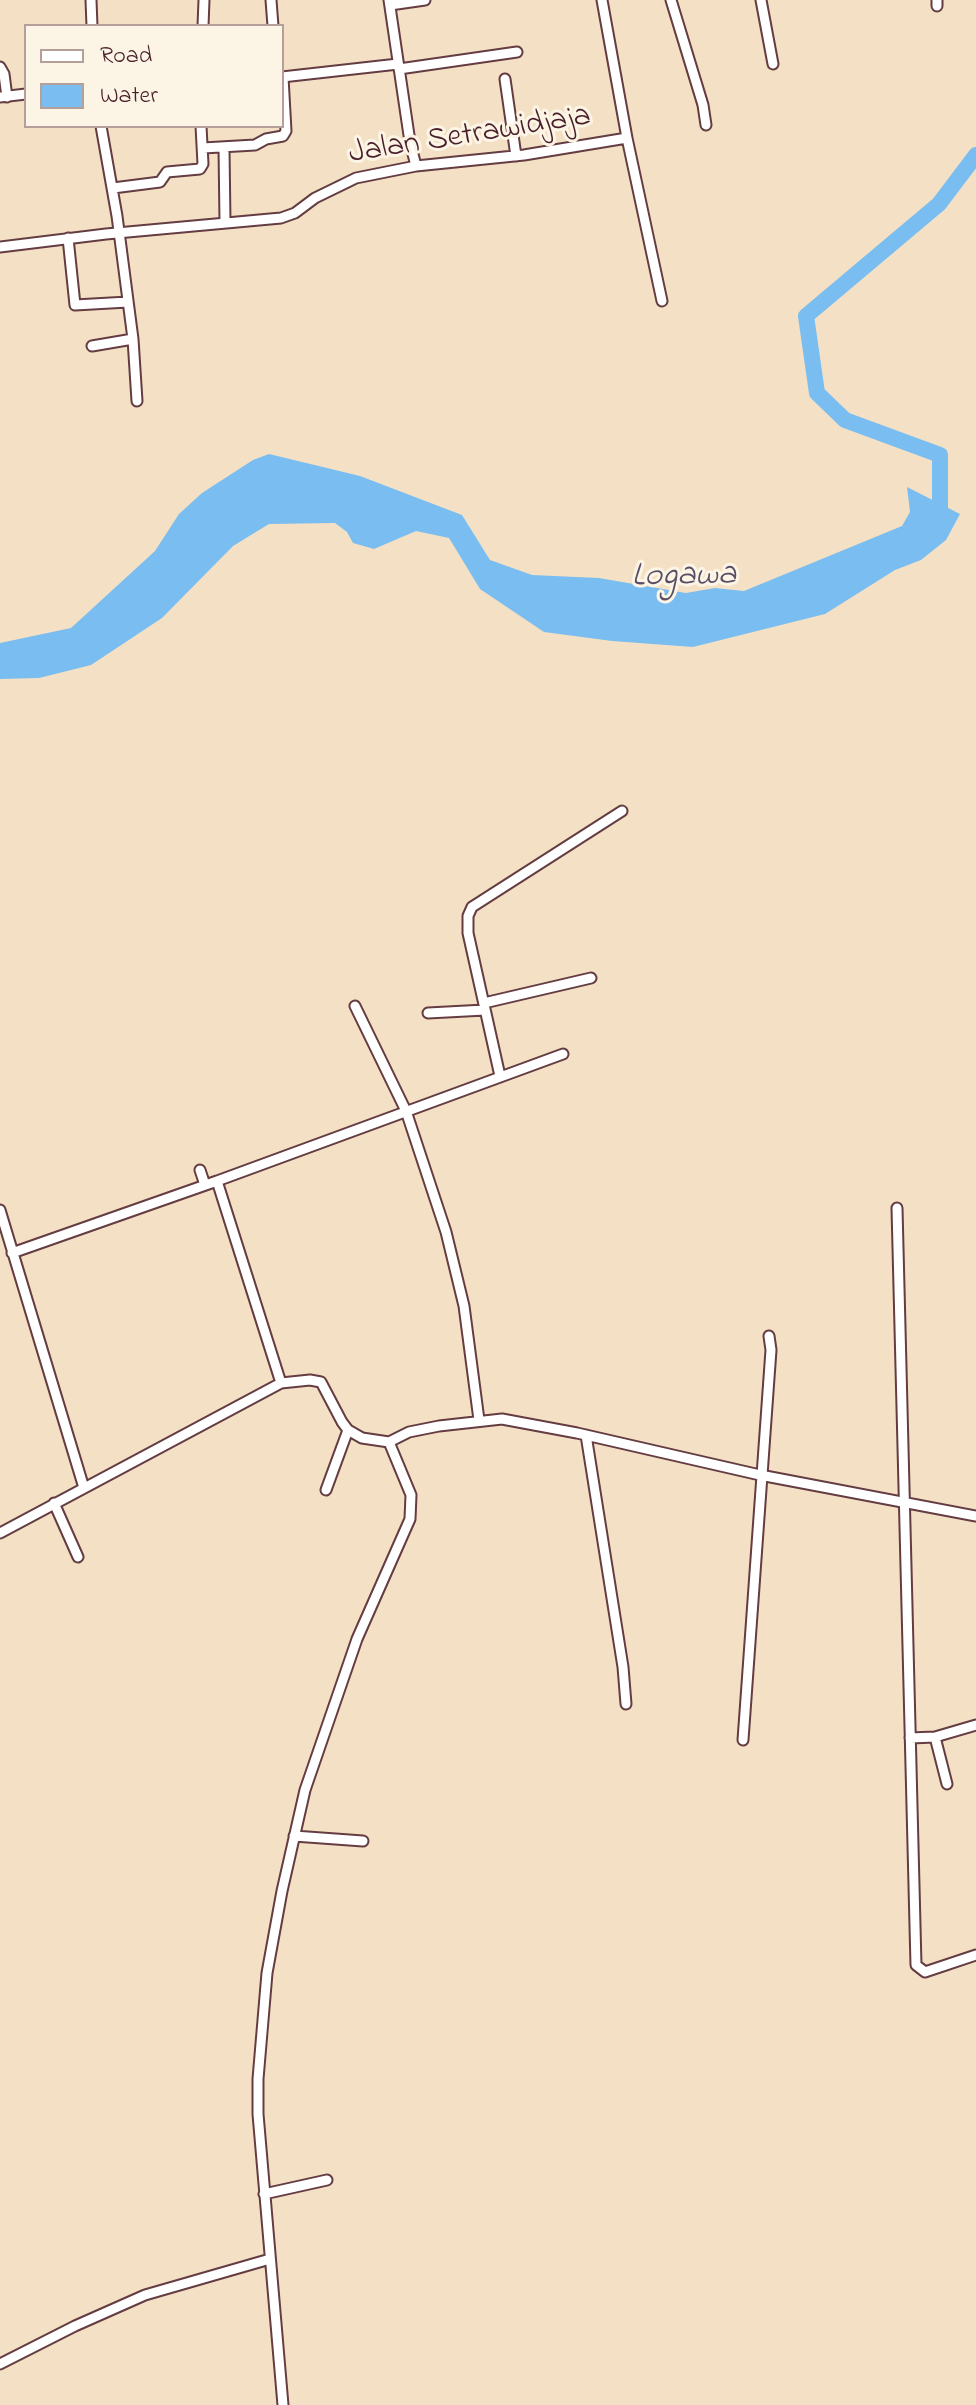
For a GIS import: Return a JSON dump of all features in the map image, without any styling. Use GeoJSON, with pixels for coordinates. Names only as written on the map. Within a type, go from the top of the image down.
{"type":"FeatureCollection","features":[{"type":"Feature","properties":{"kind":"street"},"geometry":{"type":"LineString","coordinates":[[91,0],[92,24]]}},
{"type":"Feature","properties":{"kind":"street"},"geometry":{"type":"LineString","coordinates":[[203,24],[204,0]]}},
{"type":"Feature","properties":{"kind":"street"},"geometry":{"type":"LineString","coordinates":[[271,0],[273,24]]}},
{"type":"Feature","properties":{"kind":"street"},"geometry":{"type":"LineString","coordinates":[[416,166],[390,2],[425,0]]}},
{"type":"Feature","properties":{"kind":"street","name":"Jalan Setrawidjaja"},"geometry":{"type":"LineString","coordinates":[[0,247],[281,218],[295,213],[346,181],[416,166],[516,156],[627,138],[602,0]]}},
{"type":"Feature","properties":{"kind":"street"},"geometry":{"type":"LineString","coordinates":[[671,0],[703,105],[706,125]]}},
{"type":"Feature","properties":{"kind":"street"},"geometry":{"type":"LineString","coordinates":[[761,0],[773,64]]}},
{"type":"Feature","properties":{"kind":"street"},"geometry":{"type":"LineString","coordinates":[[284,77],[517,52]]}},
{"type":"Feature","properties":{"kind":"street"},"geometry":{"type":"LineString","coordinates":[[0,67],[4,74],[3,97],[24,94]]}},
{"type":"Feature","properties":{"kind":"street"},"geometry":{"type":"LineString","coordinates":[[505,79],[516,156]]}},
{"type":"Feature","properties":{"kind":"street"},"geometry":{"type":"LineString","coordinates":[[203,148],[255,145],[286,134],[284,96]]}},
{"type":"Feature","properties":{"kind":"street"},"geometry":{"type":"LineString","coordinates":[[101,128],[113,188],[133,339],[137,401]]}},
{"type":"Feature","properties":{"kind":"street"},"geometry":{"type":"LineString","coordinates":[[113,188],[160,182],[167,172],[200,169],[203,164],[201,128]]}},
{"type":"Feature","properties":{"kind":"street"},"geometry":{"type":"LineString","coordinates":[[627,138],[662,301]]}},
{"type":"Feature","properties":{"kind":"street"},"geometry":{"type":"LineString","coordinates":[[224,148],[225,222]]}},
{"type":"Feature","properties":{"kind":"street"},"geometry":{"type":"LineString","coordinates":[[68,238],[75,305],[128,302]]}},
{"type":"Feature","properties":{"kind":"street"},"geometry":{"type":"LineString","coordinates":[[92,346],[133,339]]}},
{"type":"Feature","properties":{"kind":"street"},"geometry":{"type":"LineString","coordinates":[[500,1076],[468,933],[468,916],[472,907],[622,811]]}},
{"type":"Feature","properties":{"kind":"street"},"geometry":{"type":"LineString","coordinates":[[428,1013],[484,1006],[591,978]]}},
{"type":"Feature","properties":{"kind":"street"},"geometry":{"type":"LineString","coordinates":[[355,1006],[406,1111],[446,1232],[464,1306],[479,1420]]}},
{"type":"Feature","properties":{"kind":"street"},"geometry":{"type":"LineString","coordinates":[[12,1253],[563,1054]]}},
{"type":"Feature","properties":{"kind":"street"},"geometry":{"type":"LineString","coordinates":[[200,1170],[205,1185]]}},
{"type":"Feature","properties":{"kind":"street"},"geometry":{"type":"LineString","coordinates":[[217,1181],[281,1383]]}},
{"type":"Feature","properties":{"kind":"street"},"geometry":{"type":"LineString","coordinates":[[897,1208],[916,1965],[925,1972],[976,1955]]}},
{"type":"Feature","properties":{"kind":"street"},"geometry":{"type":"LineString","coordinates":[[0,1210],[84,1488]]}},
{"type":"Feature","properties":{"kind":"street"},"geometry":{"type":"LineString","coordinates":[[743,1740],[771,1350],[769,1336]]}},
{"type":"Feature","properties":{"kind":"street"},"geometry":{"type":"LineString","coordinates":[[0,1533],[281,1383],[310,1380],[321,1382],[348,1430],[362,1438],[389,1442],[409,1432],[502,1419],[760,1475],[976,1516]]}},
{"type":"Feature","properties":{"kind":"street"},"geometry":{"type":"LineString","coordinates":[[326,1490],[348,1430]]}},
{"type":"Feature","properties":{"kind":"street"},"geometry":{"type":"LineString","coordinates":[[586,1435],[623,1667],[626,1704]]}},
{"type":"Feature","properties":{"kind":"street"},"geometry":{"type":"LineString","coordinates":[[283,2405],[264,2194],[258,2079],[271,1940],[305,1790],[357,1639],[410,1519],[411,1495],[389,1442]]}},
{"type":"Feature","properties":{"kind":"street"},"geometry":{"type":"LineString","coordinates":[[54,1503],[78,1557]]}},
{"type":"Feature","properties":{"kind":"street"},"geometry":{"type":"LineString","coordinates":[[910,1738],[935,1737],[976,1725]]}},
{"type":"Feature","properties":{"kind":"street"},"geometry":{"type":"LineString","coordinates":[[935,1737],[947,1784]]}},
{"type":"Feature","properties":{"kind":"street"},"geometry":{"type":"LineString","coordinates":[[294,1836],[363,1841]]}},
{"type":"Feature","properties":{"kind":"street"},"geometry":{"type":"LineString","coordinates":[[264,2194],[327,2180]]}},
{"type":"Feature","properties":{"kind":"street"},"geometry":{"type":"LineString","coordinates":[[0,2364],[145,2295],[270,2259]]}},
{"type":"Feature","properties":{"kind":"water"},"geometry":{"type":"Polygon","coordinates":[[[269,454],[360,476],[462,515],[490,560],[532,575],[599,578],[686,593],[715,588],[744,591],[902,526],[910,512],[907,487],[960,514],[946,540],[921,560],[895,570],[825,614],[693,647],[544,632],[480,589],[449,538],[416,531],[374,549],[353,543],[347,532],[335,523],[269,524],[233,546],[162,618],[91,665],[39,678],[0,679],[0,643],[71,628],[155,551],[179,514],[202,493],[253,460],[269,454]]]}},
{"type":"Feature","properties":{"kind":"waterway","name":"Logawa"},"geometry":{"type":"LineString","coordinates":[[935,521],[940,516],[940,455],[845,420],[817,393],[806,316],[939,204],[976,155]]}}]}
